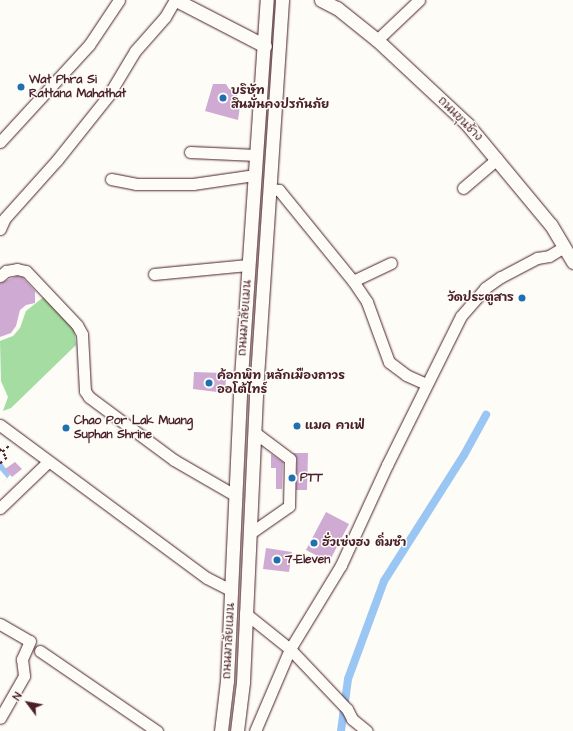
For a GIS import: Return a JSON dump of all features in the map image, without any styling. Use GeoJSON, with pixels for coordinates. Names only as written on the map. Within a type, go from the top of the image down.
{"type":"FeatureCollection","features":[{"type":"Feature","properties":{"kind":"main road"},"geometry":{"type":"LineString","coordinates":[[175,0],[264,46]]}},
{"type":"Feature","properties":{"kind":"main road","name":"ถนนมาลัยแมน"},"geometry":{"type":"LineString","coordinates":[[221,731],[227,688],[241,377],[267,0]]}},
{"type":"Feature","properties":{"kind":"main road","name":"ถนนมาลัยแมน"},"geometry":{"type":"LineString","coordinates":[[237,731],[243,682],[257,378],[282,0]]}},
{"type":"Feature","properties":{"kind":"main road","name":"ถนนขุนช้าง"},"geometry":{"type":"LineString","coordinates":[[321,0],[337,8],[377,40],[467,124],[551,225],[573,262]]}},
{"type":"Feature","properties":{"kind":"main road"},"geometry":{"type":"LineString","coordinates":[[241,377],[257,378]]}},
{"type":"Feature","properties":{"kind":"main road"},"geometry":{"type":"LineString","coordinates":[[231,590],[246,591]]}},
{"type":"Feature","properties":{"kind":"street"},"geometry":{"type":"LineString","coordinates":[[0,142],[89,45],[119,0]]}},
{"type":"Feature","properties":{"kind":"street"},"geometry":{"type":"LineString","coordinates":[[0,229],[5,218],[57,160],[108,96],[136,51],[165,17],[175,0]]}},
{"type":"Feature","properties":{"kind":"street"},"geometry":{"type":"LineString","coordinates":[[377,40],[419,0]]}},
{"type":"Feature","properties":{"kind":"street"},"geometry":{"type":"LineString","coordinates":[[190,152],[256,155]]}},
{"type":"Feature","properties":{"kind":"street"},"geometry":{"type":"LineString","coordinates":[[463,188],[497,159]]}},
{"type":"Feature","properties":{"kind":"street"},"geometry":{"type":"LineString","coordinates":[[111,179],[136,184],[193,184],[255,175]]}},
{"type":"Feature","properties":{"kind":"street"},"geometry":{"type":"LineString","coordinates":[[270,189],[279,190],[353,281],[366,302],[389,362],[401,372],[426,384]]}},
{"type":"Feature","properties":{"kind":"street"},"geometry":{"type":"LineString","coordinates":[[255,731],[290,649],[341,565],[426,384],[461,316],[485,288],[537,258],[549,256],[564,247]]}},
{"type":"Feature","properties":{"kind":"street"},"geometry":{"type":"LineString","coordinates":[[353,281],[391,263]]}},
{"type":"Feature","properties":{"kind":"street"},"geometry":{"type":"LineString","coordinates":[[154,274],[248,265]]}},
{"type":"Feature","properties":{"kind":"street"},"geometry":{"type":"LineString","coordinates":[[0,276],[6,271],[17,269],[26,271],[77,325],[82,334],[85,391],[89,397],[174,460],[236,496]]}},
{"type":"Feature","properties":{"kind":"street"},"geometry":{"type":"LineString","coordinates":[[0,425],[48,462],[207,578],[231,590]]}},
{"type":"Feature","properties":{"kind":"street"},"geometry":{"type":"LineString","coordinates":[[249,534],[289,506],[290,459],[254,432]]}},
{"type":"Feature","properties":{"kind":"street"},"geometry":{"type":"LineString","coordinates":[[0,508],[48,462]]}},
{"type":"Feature","properties":{"kind":"street"},"geometry":{"type":"LineString","coordinates":[[245,613],[290,649],[347,709],[352,719],[367,731]]}},
{"type":"Feature","properties":{"kind":"street"},"geometry":{"type":"LineString","coordinates":[[0,624],[30,641],[22,659],[24,676],[0,718]]}},
{"type":"Feature","properties":{"kind":"street"},"geometry":{"type":"LineString","coordinates":[[40,651],[157,731]]}},
{"type":"Feature","properties":{"kind":"path"},"geometry":{"type":"LineString","coordinates":[[2,452],[14,441]]}},
{"type":"Feature","properties":{"kind":"path"},"geometry":{"type":"LineString","coordinates":[[0,449],[7,458],[0,464]]}},
{"type":"Feature","properties":{"kind":"green space"},"geometry":{"type":"Polygon","coordinates":[[[45,296],[74,329],[76,345],[11,408],[3,411],[8,397],[1,381],[0,341],[13,336],[20,328],[26,311],[45,296]]]}},
{"type":"Feature","properties":{"kind":"water"},"geometry":{"type":"Polygon","coordinates":[[[0,460],[10,475],[1,485],[7,478],[0,470],[0,460]]]}},
{"type":"Feature","properties":{"kind":"building","name":"บริษัท สินมั่นคงปรกันภัย"},"geometry":{"type":"Polygon","coordinates":[[[213,84],[226,84],[229,89],[238,91],[235,104],[240,106],[238,120],[205,111],[213,84]]]}},
{"type":"Feature","properties":{"kind":"building"},"geometry":{"type":"Polygon","coordinates":[[[17,276],[22,277],[35,291],[35,303],[26,305],[20,310],[16,326],[11,333],[0,337],[0,283],[17,276]]]}},
{"type":"Feature","properties":{"kind":"building","name":"ค้อกพิท หลักเมืองถาวร ออโต้ไทร์"},"geometry":{"type":"Polygon","coordinates":[[[194,372],[222,373],[226,378],[225,393],[193,389],[194,372]]]}},
{"type":"Feature","properties":{"kind":"building"},"geometry":{"type":"Polygon","coordinates":[[[293,453],[308,453],[307,490],[296,490],[297,459],[293,453]]]}},
{"type":"Feature","properties":{"kind":"building"},"geometry":{"type":"Polygon","coordinates":[[[271,454],[283,462],[282,489],[276,489],[276,468],[271,468],[271,454]]]}},
{"type":"Feature","properties":{"kind":"building"},"geometry":{"type":"Polygon","coordinates":[[[15,462],[22,469],[12,477],[5,469],[15,462]]]}},
{"type":"Feature","properties":{"kind":"building"},"geometry":{"type":"Polygon","coordinates":[[[326,512],[349,524],[329,562],[306,550],[326,512]]]}},
{"type":"Feature","properties":{"kind":"building","name":"7-Eleven"},"geometry":{"type":"Polygon","coordinates":[[[266,548],[292,552],[289,572],[263,569],[266,548]]]}},
{"type":"Feature","properties":{"kind":"waterway"},"geometry":{"type":"LineString","coordinates":[[341,731],[348,679],[384,581],[464,455],[486,415]]}},
{"type":"Feature","properties":{"kind":"place","name":"Wat Phra Si Rattana Mahathat"},"geometry":{"type":"Point","coordinates":[21,87]}},
{"type":"Feature","properties":{"kind":"place","name":"บริษัท สินมั่นคงปรกันภัย"},"geometry":{"type":"Point","coordinates":[223,98]}},
{"type":"Feature","properties":{"kind":"place","name":"วัดประตูสาร"},"geometry":{"type":"Point","coordinates":[522,298]}},
{"type":"Feature","properties":{"kind":"place","name":"ค้อกพิท หลักเมืองถาวร ออโต้ไทร์"},"geometry":{"type":"Point","coordinates":[209,383]}},
{"type":"Feature","properties":{"kind":"place","name":"แมค คาเฟ่"},"geometry":{"type":"Point","coordinates":[297,426]}},
{"type":"Feature","properties":{"kind":"place","name":"Chao Por Lak Muang Suphan Shrine"},"geometry":{"type":"Point","coordinates":[66,428]}},
{"type":"Feature","properties":{"kind":"place","name":"PTT"},"geometry":{"type":"Point","coordinates":[292,478]}},
{"type":"Feature","properties":{"kind":"place","name":"ฮั่วเซ่งฮง ติ่มซำ"},"geometry":{"type":"Point","coordinates":[314,543]}},
{"type":"Feature","properties":{"kind":"place","name":"7-Eleven"},"geometry":{"type":"Point","coordinates":[277,560]}}]}
